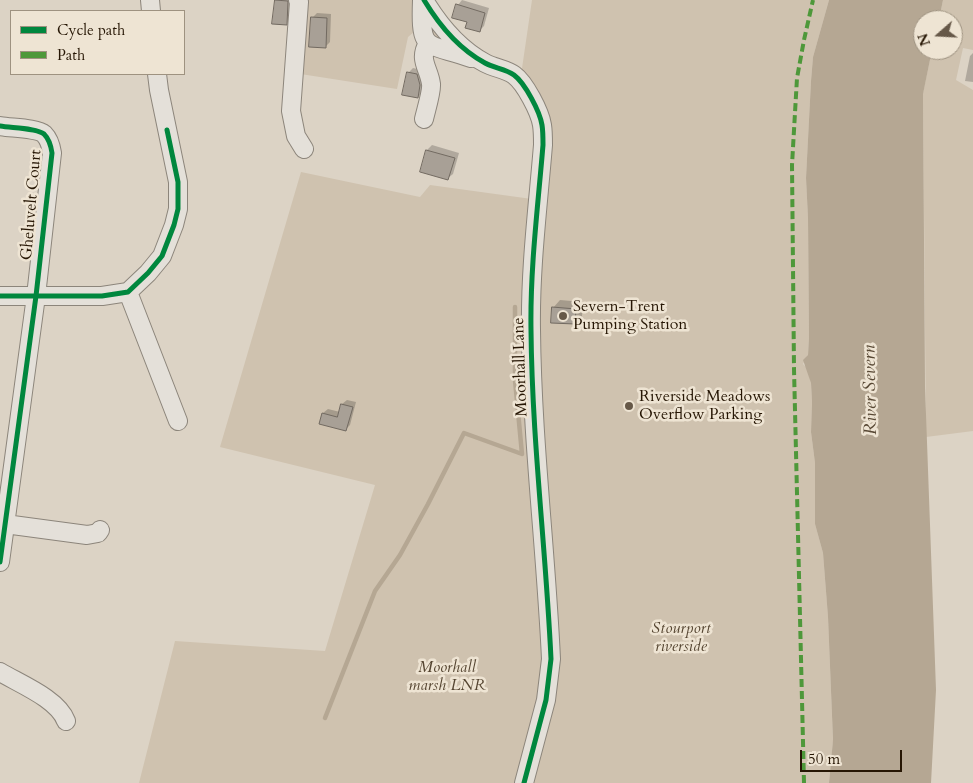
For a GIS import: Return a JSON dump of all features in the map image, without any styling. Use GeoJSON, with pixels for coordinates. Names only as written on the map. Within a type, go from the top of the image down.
{"type":"FeatureCollection","features":[{"type":"Feature","properties":{"kind":"street"},"geometry":{"type":"LineString","coordinates":[[298,0],[291,112],[296,136],[304,149]]}},
{"type":"Feature","properties":{"kind":"street"},"geometry":{"type":"LineString","coordinates":[[423,0],[421,32],[428,43],[434,48],[485,63]]}},
{"type":"Feature","properties":{"kind":"street","name":"Moorhall Lane"},"geometry":{"type":"LineString","coordinates":[[423,0],[443,29],[459,44],[485,63],[530,81],[542,126],[543,144],[532,285],[531,338],[532,381],[551,659],[546,700],[524,783]]}},
{"type":"Feature","properties":{"kind":"street"},"geometry":{"type":"LineString","coordinates":[[424,119],[431,91],[431,84],[423,59],[428,43]]}},
{"type":"Feature","properties":{"kind":"street"},"geometry":{"type":"LineString","coordinates":[[0,296],[102,296],[128,292],[162,256],[178,209],[178,182],[157,75]]}},
{"type":"Feature","properties":{"kind":"street","name":"Gheluvelt Court"},"geometry":{"type":"LineString","coordinates":[[0,126],[39,131],[50,142],[52,153],[36,296]]}},
{"type":"Feature","properties":{"kind":"street"},"geometry":{"type":"LineString","coordinates":[[128,292],[178,421]]}},
{"type":"Feature","properties":{"kind":"street"},"geometry":{"type":"LineString","coordinates":[[0,562],[36,296]]}},
{"type":"Feature","properties":{"kind":"street"},"geometry":{"type":"LineString","coordinates":[[4,524],[87,535],[98,533],[100,530]]}},
{"type":"Feature","properties":{"kind":"street"},"geometry":{"type":"LineString","coordinates":[[0,672],[41,695],[63,713],[66,721]]}},
{"type":"Feature","properties":{"kind":"green space"},"geometry":{"type":"Polygon","coordinates":[[[300,0],[424,0],[485,63],[414,32],[408,37],[397,89],[294,73],[300,0]]]}},
{"type":"Feature","properties":{"kind":"green space"},"geometry":{"type":"Polygon","coordinates":[[[532,0],[829,0],[813,57],[811,81],[806,178],[809,337],[808,355],[803,364],[808,369],[811,383],[811,432],[815,463],[815,524],[823,553],[828,617],[833,741],[829,783],[139,783],[175,641],[325,651],[375,485],[220,447],[301,172],[420,197],[430,185],[539,200],[549,126],[520,82],[532,0]]]}},
{"type":"Feature","properties":{"kind":"green space"},"geometry":{"type":"Polygon","coordinates":[[[943,0],[973,0],[973,50],[963,48],[963,10],[941,10],[943,0]]]}},
{"type":"Feature","properties":{"kind":"green space"},"geometry":{"type":"Polygon","coordinates":[[[930,60],[960,60],[956,80],[973,90],[973,431],[926,437],[923,93],[930,60]]]}},
{"type":"Feature","properties":{"kind":"water","name":"River Severn"},"geometry":{"type":"Polygon","coordinates":[[[829,0],[943,0],[941,10],[913,10],[913,60],[930,60],[923,94],[925,387],[936,690],[931,783],[829,783],[833,740],[828,617],[823,553],[815,524],[815,463],[811,432],[811,383],[803,360],[808,355],[809,337],[806,178],[813,57],[829,0]]]}},
{"type":"Feature","properties":{"kind":"building"},"geometry":{"type":"Polygon","coordinates":[[[275,0],[288,1],[287,25],[272,24],[275,0]]]}},
{"type":"Feature","properties":{"kind":"building"},"geometry":{"type":"Polygon","coordinates":[[[456,4],[485,13],[480,32],[465,28],[467,22],[452,18],[456,4]]]}},
{"type":"Feature","properties":{"kind":"building"},"geometry":{"type":"Polygon","coordinates":[[[311,17],[327,18],[326,48],[309,47],[311,17]]]}},
{"type":"Feature","properties":{"kind":"building"},"geometry":{"type":"Polygon","coordinates":[[[407,72],[417,74],[420,85],[418,98],[402,95],[407,72]]]}},
{"type":"Feature","properties":{"kind":"building"},"geometry":{"type":"Polygon","coordinates":[[[426,150],[455,158],[448,180],[420,172],[426,150]]]}},
{"type":"Feature","properties":{"kind":"building","name":"Severn-Trent Pumping Station"},"geometry":{"type":"Polygon","coordinates":[[[552,307],[576,309],[575,324],[551,323],[552,307]]]}},
{"type":"Feature","properties":{"kind":"building"},"geometry":{"type":"Polygon","coordinates":[[[341,404],[353,407],[346,431],[319,424],[322,413],[337,417],[341,404]]]}},
{"type":"Feature","properties":{"kind":"waterway"},"geometry":{"type":"LineString","coordinates":[[325,718],[375,591],[400,555],[464,433],[522,454],[515,380],[515,307]]}},
{"type":"Feature","properties":{"kind":"marked path"},"geometry":{"type":"LineString","coordinates":[[804,783],[794,369],[792,165],[797,78],[813,0]]}},
{"type":"Feature","properties":{"kind":"cycle path"},"geometry":{"type":"LineString","coordinates":[[424,0],[436,18],[458,44],[485,63],[507,71],[518,79],[527,91],[541,119],[543,145],[533,260],[531,330],[536,454],[551,659],[546,700],[524,783]]}},
{"type":"Feature","properties":{"kind":"cycle path"},"geometry":{"type":"LineString","coordinates":[[0,126],[41,132],[48,140],[52,153],[36,296],[0,562]]}},
{"type":"Feature","properties":{"kind":"cycle path"},"geometry":{"type":"LineString","coordinates":[[0,296],[102,296],[128,292],[148,273],[162,256],[178,209],[178,182],[167,130]]}},
{"type":"Feature","properties":{"kind":"place","name":"Severn-Trent Pumping Station"},"geometry":{"type":"Point","coordinates":[563,316]}},
{"type":"Feature","properties":{"kind":"place","name":"Riverside Meadows Overflow Parking"},"geometry":{"type":"Point","coordinates":[629,406]}},
{"type":"Feature","properties":{"kind":"park label","name":"Stourport riverside"},"geometry":{"type":"Point","coordinates":[681,638]}},
{"type":"Feature","properties":{"kind":"park label","name":"Moorhall marsh LNR"},"geometry":{"type":"Point","coordinates":[447,677]}}]}
